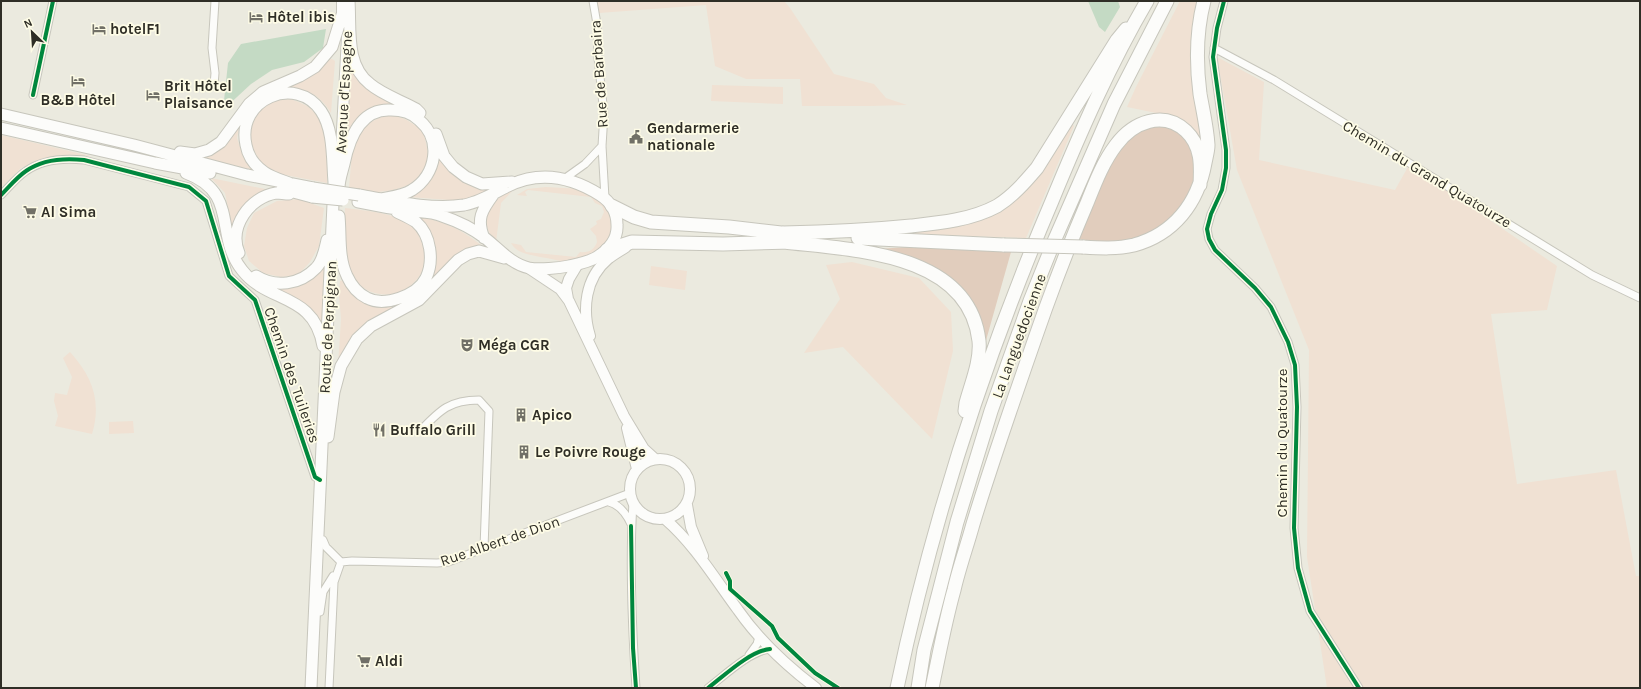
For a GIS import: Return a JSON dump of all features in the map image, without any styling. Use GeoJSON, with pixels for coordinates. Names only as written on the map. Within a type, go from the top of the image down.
{"type":"FeatureCollection","features":[{"type":"Feature","properties":{"kind":"highway","name":"La Languedocienne"},"geometry":{"type":"LineString","coordinates":[[897,688],[916,599],[963,438],[986,370],[1037,236],[1101,91],[1147,1]]}},
{"type":"Feature","properties":{"kind":"highway","name":"La Languedocienne"},"geometry":{"type":"LineString","coordinates":[[918,688],[927,636],[957,522],[989,418],[1030,301],[1055,239],[1114,104],[1168,1]]}},
{"type":"Feature","properties":{"kind":"highway"},"geometry":{"type":"LineString","coordinates":[[784,238],[872,238],[1004,245],[1117,248],[1135,245],[1157,236],[1176,222],[1190,205],[1200,185],[1208,146],[1200,92],[1197,56],[1199,21],[1204,1]]}},
{"type":"Feature","properties":{"kind":"highway"},"geometry":{"type":"LineString","coordinates":[[607,250],[632,242],[723,244],[927,224],[974,215],[999,205],[1025,183],[1037,168],[1117,40],[1140,14]]}},
{"type":"Feature","properties":{"kind":"highway"},"geometry":{"type":"LineString","coordinates":[[932,688],[954,589],[1002,433],[1063,261],[1099,175],[1109,155],[1116,144],[1128,132],[1141,123],[1161,120],[1176,124],[1188,132],[1197,145],[1201,162],[1200,185]]}},
{"type":"Feature","properties":{"kind":"highway"},"geometry":{"type":"LineString","coordinates":[[609,202],[634,218],[651,222],[728,227],[784,238],[873,252],[907,262],[938,276],[955,289],[968,305],[976,322],[979,342],[979,357],[966,403],[963,438]]}},
{"type":"Feature","properties":{"kind":"main road"},"geometry":{"type":"LineString","coordinates":[[349,1],[351,51],[355,66],[361,76],[371,85],[416,109],[427,119],[434,129],[444,156],[453,167],[466,177],[482,184],[518,182]]}},
{"type":"Feature","properties":{"kind":"main road"},"geometry":{"type":"LineString","coordinates":[[134,145],[195,154],[209,150],[222,142],[249,104],[263,92],[300,76],[314,68],[332,47],[342,15]]}},
{"type":"Feature","properties":{"kind":"main road"},"geometry":{"type":"LineString","coordinates":[[313,192],[264,172],[250,158],[244,138],[244,129],[248,116],[259,104],[272,95],[290,93],[304,96],[314,102],[322,111],[329,128],[337,183]]}},
{"type":"Feature","properties":{"kind":"main road"},"geometry":{"type":"LineString","coordinates":[[337,183],[350,141],[354,132],[362,122],[372,114],[380,111],[389,110],[405,112],[420,120],[429,133],[433,143],[434,160],[430,172],[422,183],[411,191],[380,199]]}},
{"type":"Feature","properties":{"kind":"main road"},"geometry":{"type":"LineString","coordinates":[[1,114],[134,145],[247,175],[289,183]]}},
{"type":"Feature","properties":{"kind":"main road"},"geometry":{"type":"LineString","coordinates":[[1,128],[155,163],[359,199],[380,199],[443,207],[467,204],[494,194],[518,182],[530,178],[547,176],[564,179],[589,188],[609,202],[617,220],[618,229],[607,250],[595,259],[562,267],[530,269],[493,254],[479,251],[468,254],[458,260],[419,300],[371,326],[358,339],[341,366],[334,392],[326,454]]}},
{"type":"Feature","properties":{"kind":"main road"},"geometry":{"type":"LineString","coordinates":[[155,163],[187,173],[198,178],[211,187],[220,204],[232,253],[241,270],[255,282],[302,308],[315,321],[323,344],[324,382]]}},
{"type":"Feature","properties":{"kind":"main road","name":"Route de Perpignan"},"geometry":{"type":"LineString","coordinates":[[317,688],[337,183]]}},
{"type":"Feature","properties":{"kind":"main road"},"geometry":{"type":"LineString","coordinates":[[313,192],[277,193],[260,199],[240,220],[236,234],[237,248],[243,262],[252,273],[263,280],[277,284],[290,283],[303,278],[316,268],[324,253],[336,206]]}},
{"type":"Feature","properties":{"kind":"main road"},"geometry":{"type":"LineString","coordinates":[[484,238],[480,229],[483,208],[494,194]]}},
{"type":"Feature","properties":{"kind":"main road"},"geometry":{"type":"LineString","coordinates":[[336,206],[340,232],[340,257],[346,276],[356,291],[367,299],[383,301],[400,298],[414,291],[425,279],[429,268],[431,255],[424,232],[417,223],[387,208],[359,199]]}},
{"type":"Feature","properties":{"kind":"main road","name":"Route de Perpignan"},"geometry":{"type":"LineString","coordinates":[[311,688],[324,382],[336,206]]}},
{"type":"Feature","properties":{"kind":"main road"},"geometry":{"type":"LineString","coordinates":[[387,208],[441,215],[463,224],[484,238],[512,262]]}},
{"type":"Feature","properties":{"kind":"street"},"geometry":{"type":"LineString","coordinates":[[33,95],[53,1]]}},
{"type":"Feature","properties":{"kind":"street"},"geometry":{"type":"LineString","coordinates":[[203,87],[210,87],[214,85],[215,73],[212,48],[215,1]]}},
{"type":"Feature","properties":{"kind":"street","name":"Avenue d'Espagne"},"geometry":{"type":"LineString","coordinates":[[337,183],[342,1]]}},
{"type":"Feature","properties":{"kind":"street","name":"Avenue d'Espagne"},"geometry":{"type":"LineString","coordinates":[[337,183],[349,1]]}},
{"type":"Feature","properties":{"kind":"street","name":"Rue de Barbaira"},"geometry":{"type":"LineString","coordinates":[[593,1],[598,24],[598,58],[604,114],[602,146],[609,202]]}},
{"type":"Feature","properties":{"kind":"street","name":"Chemin du Quatourze"},"geometry":{"type":"LineString","coordinates":[[1224,1],[1217,28],[1213,57],[1226,150],[1226,168],[1222,190],[1211,214],[1207,229],[1209,240],[1215,250],[1271,307],[1288,342],[1294,365],[1297,407],[1294,528],[1298,568],[1310,611],[1359,688]]}},
{"type":"Feature","properties":{"kind":"street","name":"Chemin du Grand Quatourze"},"geometry":{"type":"LineString","coordinates":[[1214,48],[1274,80],[1592,275],[1640,298]]}},
{"type":"Feature","properties":{"kind":"street","name":"Rue de Barbaira"},"geometry":{"type":"LineString","coordinates":[[564,179],[585,164],[602,146]]}},
{"type":"Feature","properties":{"kind":"street","name":"Chemin des Tuileries"},"geometry":{"type":"LineString","coordinates":[[1,195],[26,171],[39,163],[68,158],[84,160],[188,187],[206,201],[229,276],[255,300],[314,477],[320,480]]}},
{"type":"Feature","properties":{"kind":"street"},"geometry":{"type":"LineString","coordinates":[[595,354],[589,332],[585,304],[589,286],[600,268],[607,260],[632,242]]}},
{"type":"Feature","properties":{"kind":"street"},"geometry":{"type":"LineString","coordinates":[[569,301],[566,288],[568,279],[578,264]]}},
{"type":"Feature","properties":{"kind":"street"},"geometry":{"type":"LineString","coordinates":[[530,269],[560,289],[569,301],[624,416],[644,449],[655,459]]}},
{"type":"Feature","properties":{"kind":"street"},"geometry":{"type":"LineString","coordinates":[[421,430],[440,410],[464,400],[479,400],[489,411],[484,548]]}},
{"type":"Feature","properties":{"kind":"street"},"geometry":{"type":"LineString","coordinates":[[624,416],[637,469]]}},
{"type":"Feature","properties":{"kind":"street"},"geometry":{"type":"LineString","coordinates":[[631,498],[639,511],[650,518],[665,519],[678,514],[687,504],[691,493],[690,481],[685,470],[675,462],[666,459],[655,459],[643,464],[637,469],[631,481],[631,498],[631,526],[633,648],[636,688]]}},
{"type":"Feature","properties":{"kind":"street","name":"Rue Albert de Dion"},"geometry":{"type":"LineString","coordinates":[[341,562],[448,562],[609,502],[631,498]]}},
{"type":"Feature","properties":{"kind":"street"},"geometry":{"type":"LineString","coordinates":[[609,502],[616,504],[622,510],[631,526]]}},
{"type":"Feature","properties":{"kind":"street"},"geometry":{"type":"LineString","coordinates":[[687,504],[691,527],[708,567]]}},
{"type":"Feature","properties":{"kind":"street"},"geometry":{"type":"LineString","coordinates":[[665,519],[682,534],[759,637],[770,649],[816,688]]}},
{"type":"Feature","properties":{"kind":"street"},"geometry":{"type":"LineString","coordinates":[[323,540],[326,547],[341,562]]}},
{"type":"Feature","properties":{"kind":"street"},"geometry":{"type":"LineString","coordinates":[[320,612],[324,592],[341,562]]}},
{"type":"Feature","properties":{"kind":"street"},"geometry":{"type":"LineString","coordinates":[[329,688],[334,582],[341,562]]}},
{"type":"Feature","properties":{"kind":"street"},"geometry":{"type":"LineString","coordinates":[[745,660],[757,644],[759,637]]}},
{"type":"Feature","properties":{"kind":"street"},"geometry":{"type":"LineString","coordinates":[[708,688],[745,660],[761,650],[770,649]]}},
{"type":"Feature","properties":{"kind":"shaded area"},"geometry":{"type":"Polygon","coordinates":[[[597,1],[784,1],[834,74],[874,84],[886,98],[907,105],[802,106],[800,79],[746,79],[715,66],[706,5],[599,13],[597,1]]]}},
{"type":"Feature","properties":{"kind":"shaded area"},"geometry":{"type":"Polygon","coordinates":[[[1088,1],[1118,1],[1120,7],[1105,32],[1099,27],[1088,1]]]}},
{"type":"Feature","properties":{"kind":"shaded area"},"geometry":{"type":"Polygon","coordinates":[[[1180,1],[1200,1],[1205,152],[1161,114],[1127,107],[1180,1]]]}},
{"type":"Feature","properties":{"kind":"shaded area"},"geometry":{"type":"Polygon","coordinates":[[[326,29],[323,48],[304,62],[272,70],[251,84],[223,110],[228,63],[241,44],[326,29]]]}},
{"type":"Feature","properties":{"kind":"shaded area"},"geometry":{"type":"Polygon","coordinates":[[[1217,57],[1264,82],[1259,160],[1395,190],[1409,165],[1557,266],[1547,310],[1491,314],[1517,484],[1616,470],[1636,576],[1640,576],[1640,688],[1327,688],[1307,557],[1309,350],[1237,170],[1217,57]]]}},
{"type":"Feature","properties":{"kind":"shaded area"},"geometry":{"type":"Polygon","coordinates":[[[332,59],[335,61],[331,113],[322,101],[312,94],[306,91],[285,87],[317,71],[328,60],[332,59]]]}},
{"type":"Feature","properties":{"kind":"shaded area"},"geometry":{"type":"Polygon","coordinates":[[[351,66],[355,74],[371,91],[400,105],[378,105],[355,120],[347,131],[351,66]]]}},
{"type":"Feature","properties":{"kind":"shaded area"},"geometry":{"type":"Polygon","coordinates":[[[712,85],[783,87],[783,104],[711,101],[712,85]]]}},
{"type":"Feature","properties":{"kind":"shaded area"},"geometry":{"type":"Polygon","coordinates":[[[291,99],[311,109],[322,126],[326,145],[327,183],[280,174],[263,166],[253,149],[249,132],[257,113],[272,101],[291,99]]]}},
{"type":"Feature","properties":{"kind":"shaded area"},"geometry":{"type":"Polygon","coordinates":[[[393,115],[405,119],[423,130],[428,158],[426,167],[422,174],[408,185],[382,192],[349,188],[352,152],[363,126],[381,117],[393,115]]]}},
{"type":"Feature","properties":{"kind":"shaded area"},"geometry":{"type":"Polygon","coordinates":[[[240,123],[237,138],[243,156],[254,170],[204,158],[219,149],[240,123]]]}},
{"type":"Feature","properties":{"kind":"shaded area"},"geometry":{"type":"Polygon","coordinates":[[[1071,123],[1074,126],[1026,238],[911,234],[911,231],[990,213],[1071,123]]]}},
{"type":"Feature","properties":{"kind":"shaded area"},"geometry":{"type":"Polygon","coordinates":[[[1151,125],[1175,128],[1193,150],[1196,163],[1195,172],[1188,195],[1174,214],[1165,223],[1144,235],[1125,241],[1112,242],[1078,239],[1113,157],[1131,135],[1151,125]]]}},
{"type":"Feature","properties":{"kind":"shaded area"},"geometry":{"type":"Polygon","coordinates":[[[1,135],[91,156],[38,160],[21,168],[1,188],[1,135]]]}},
{"type":"Feature","properties":{"kind":"shaded area"},"geometry":{"type":"Polygon","coordinates":[[[438,157],[486,188],[485,192],[463,201],[409,197],[430,182],[435,172],[438,157]]]}},
{"type":"Feature","properties":{"kind":"shaded area"},"geometry":{"type":"Polygon","coordinates":[[[211,178],[270,190],[261,195],[234,237],[225,193],[211,178]]]}},
{"type":"Feature","properties":{"kind":"shaded area"},"geometry":{"type":"Polygon","coordinates":[[[516,187],[501,203],[496,242],[487,225],[489,210],[500,197],[516,187]]]}},
{"type":"Feature","properties":{"kind":"shaded area"},"geometry":{"type":"Polygon","coordinates":[[[546,187],[569,188],[583,191],[597,199],[607,208],[611,219],[612,229],[608,240],[600,249],[588,256],[573,261],[565,261],[528,254],[514,247],[511,243],[521,245],[526,252],[576,257],[580,252],[591,250],[596,245],[596,236],[590,229],[597,224],[596,221],[601,219],[604,212],[602,206],[595,203],[591,197],[528,190],[525,192],[527,196],[517,195],[527,189],[546,187]]]}},
{"type":"Feature","properties":{"kind":"shaded area"},"geometry":{"type":"Polygon","coordinates":[[[299,199],[324,208],[319,246],[310,262],[298,275],[281,277],[263,273],[249,261],[244,246],[247,228],[254,213],[277,201],[299,199]]]}},
{"type":"Feature","properties":{"kind":"shaded area"},"geometry":{"type":"Polygon","coordinates":[[[345,208],[390,215],[414,228],[422,242],[426,262],[421,274],[410,286],[391,294],[380,294],[371,292],[362,287],[354,279],[349,269],[346,255],[344,231],[345,208]]]}},
{"type":"Feature","properties":{"kind":"shaded area"},"geometry":{"type":"Polygon","coordinates":[[[417,217],[427,218],[453,227],[469,236],[485,248],[386,314],[338,366],[341,319],[339,295],[340,281],[343,280],[356,297],[362,302],[376,305],[404,301],[435,263],[436,252],[433,240],[417,217]]]}},
{"type":"Feature","properties":{"kind":"shaded area"},"geometry":{"type":"Polygon","coordinates":[[[907,247],[1011,252],[983,351],[971,303],[878,249],[907,247]]]}},
{"type":"Feature","properties":{"kind":"shaded area"},"geometry":{"type":"Polygon","coordinates":[[[852,262],[919,278],[951,312],[953,351],[932,439],[843,347],[804,353],[840,299],[826,265],[852,262]]]}},
{"type":"Feature","properties":{"kind":"shaded area"},"geometry":{"type":"Polygon","coordinates":[[[327,263],[324,325],[321,325],[296,299],[278,288],[327,263]]]}},
{"type":"Feature","properties":{"kind":"shaded area"},"geometry":{"type":"Polygon","coordinates":[[[651,266],[687,271],[685,290],[649,285],[651,266]]]}},
{"type":"Feature","properties":{"kind":"shaded area"},"geometry":{"type":"Polygon","coordinates":[[[70,352],[84,370],[93,390],[96,411],[92,434],[55,426],[58,416],[54,401],[55,393],[67,395],[72,377],[63,358],[70,352]]]}},
{"type":"Feature","properties":{"kind":"shaded area"},"geometry":{"type":"Polygon","coordinates":[[[133,421],[134,433],[109,434],[109,422],[133,421]]]}},
{"type":"Feature","properties":{"kind":"cycle path"},"geometry":{"type":"LineString","coordinates":[[33,95],[53,1]]}},
{"type":"Feature","properties":{"kind":"cycle path"},"geometry":{"type":"LineString","coordinates":[[1224,1],[1217,28],[1213,57],[1226,150],[1226,168],[1222,190],[1211,214],[1207,229],[1209,239],[1215,250],[1255,288],[1271,307],[1288,342],[1295,365],[1297,407],[1294,528],[1298,568],[1310,611],[1359,688]]}},
{"type":"Feature","properties":{"kind":"cycle path"},"geometry":{"type":"LineString","coordinates":[[1,195],[19,176],[33,167],[54,160],[69,159],[84,160],[189,187],[206,201],[229,276],[255,300],[315,477],[320,480]]}},
{"type":"Feature","properties":{"kind":"cycle path"},"geometry":{"type":"LineString","coordinates":[[631,526],[633,648],[636,688]]}},
{"type":"Feature","properties":{"kind":"cycle path"},"geometry":{"type":"LineString","coordinates":[[726,573],[730,581],[730,589],[772,626],[778,638],[815,673],[838,688]]}},
{"type":"Feature","properties":{"kind":"cycle path"},"geometry":{"type":"LineString","coordinates":[[708,688],[746,659],[754,654],[770,649]]}},
{"type":"Feature","properties":{"kind":"place","name":"Hôtel ibis"},"geometry":{"type":"Point","coordinates":[256,17]}},
{"type":"Feature","properties":{"kind":"place","name":"hotelF1"},"geometry":{"type":"Point","coordinates":[99,29]}},
{"type":"Feature","properties":{"kind":"place","name":"B&B Hôtel"},"geometry":{"type":"Point","coordinates":[78,81]}},
{"type":"Feature","properties":{"kind":"place","name":"Brit Hôtel Plaisance"},"geometry":{"type":"Point","coordinates":[153,95]}},
{"type":"Feature","properties":{"kind":"place","name":"Gendarmerie nationale"},"geometry":{"type":"Point","coordinates":[636,137]}},
{"type":"Feature","properties":{"kind":"place","name":"Al Sima"},"geometry":{"type":"Point","coordinates":[30,212]}},
{"type":"Feature","properties":{"kind":"place","name":"Méga CGR"},"geometry":{"type":"Point","coordinates":[467,345]}},
{"type":"Feature","properties":{"kind":"place","name":"Apico"},"geometry":{"type":"Point","coordinates":[521,415]}},
{"type":"Feature","properties":{"kind":"place","name":"Buffalo Grill"},"geometry":{"type":"Point","coordinates":[379,430]}},
{"type":"Feature","properties":{"kind":"place","name":"Le Poivre Rouge"},"geometry":{"type":"Point","coordinates":[524,452]}},
{"type":"Feature","properties":{"kind":"place","name":"Aldi"},"geometry":{"type":"Point","coordinates":[364,661]}}]}
